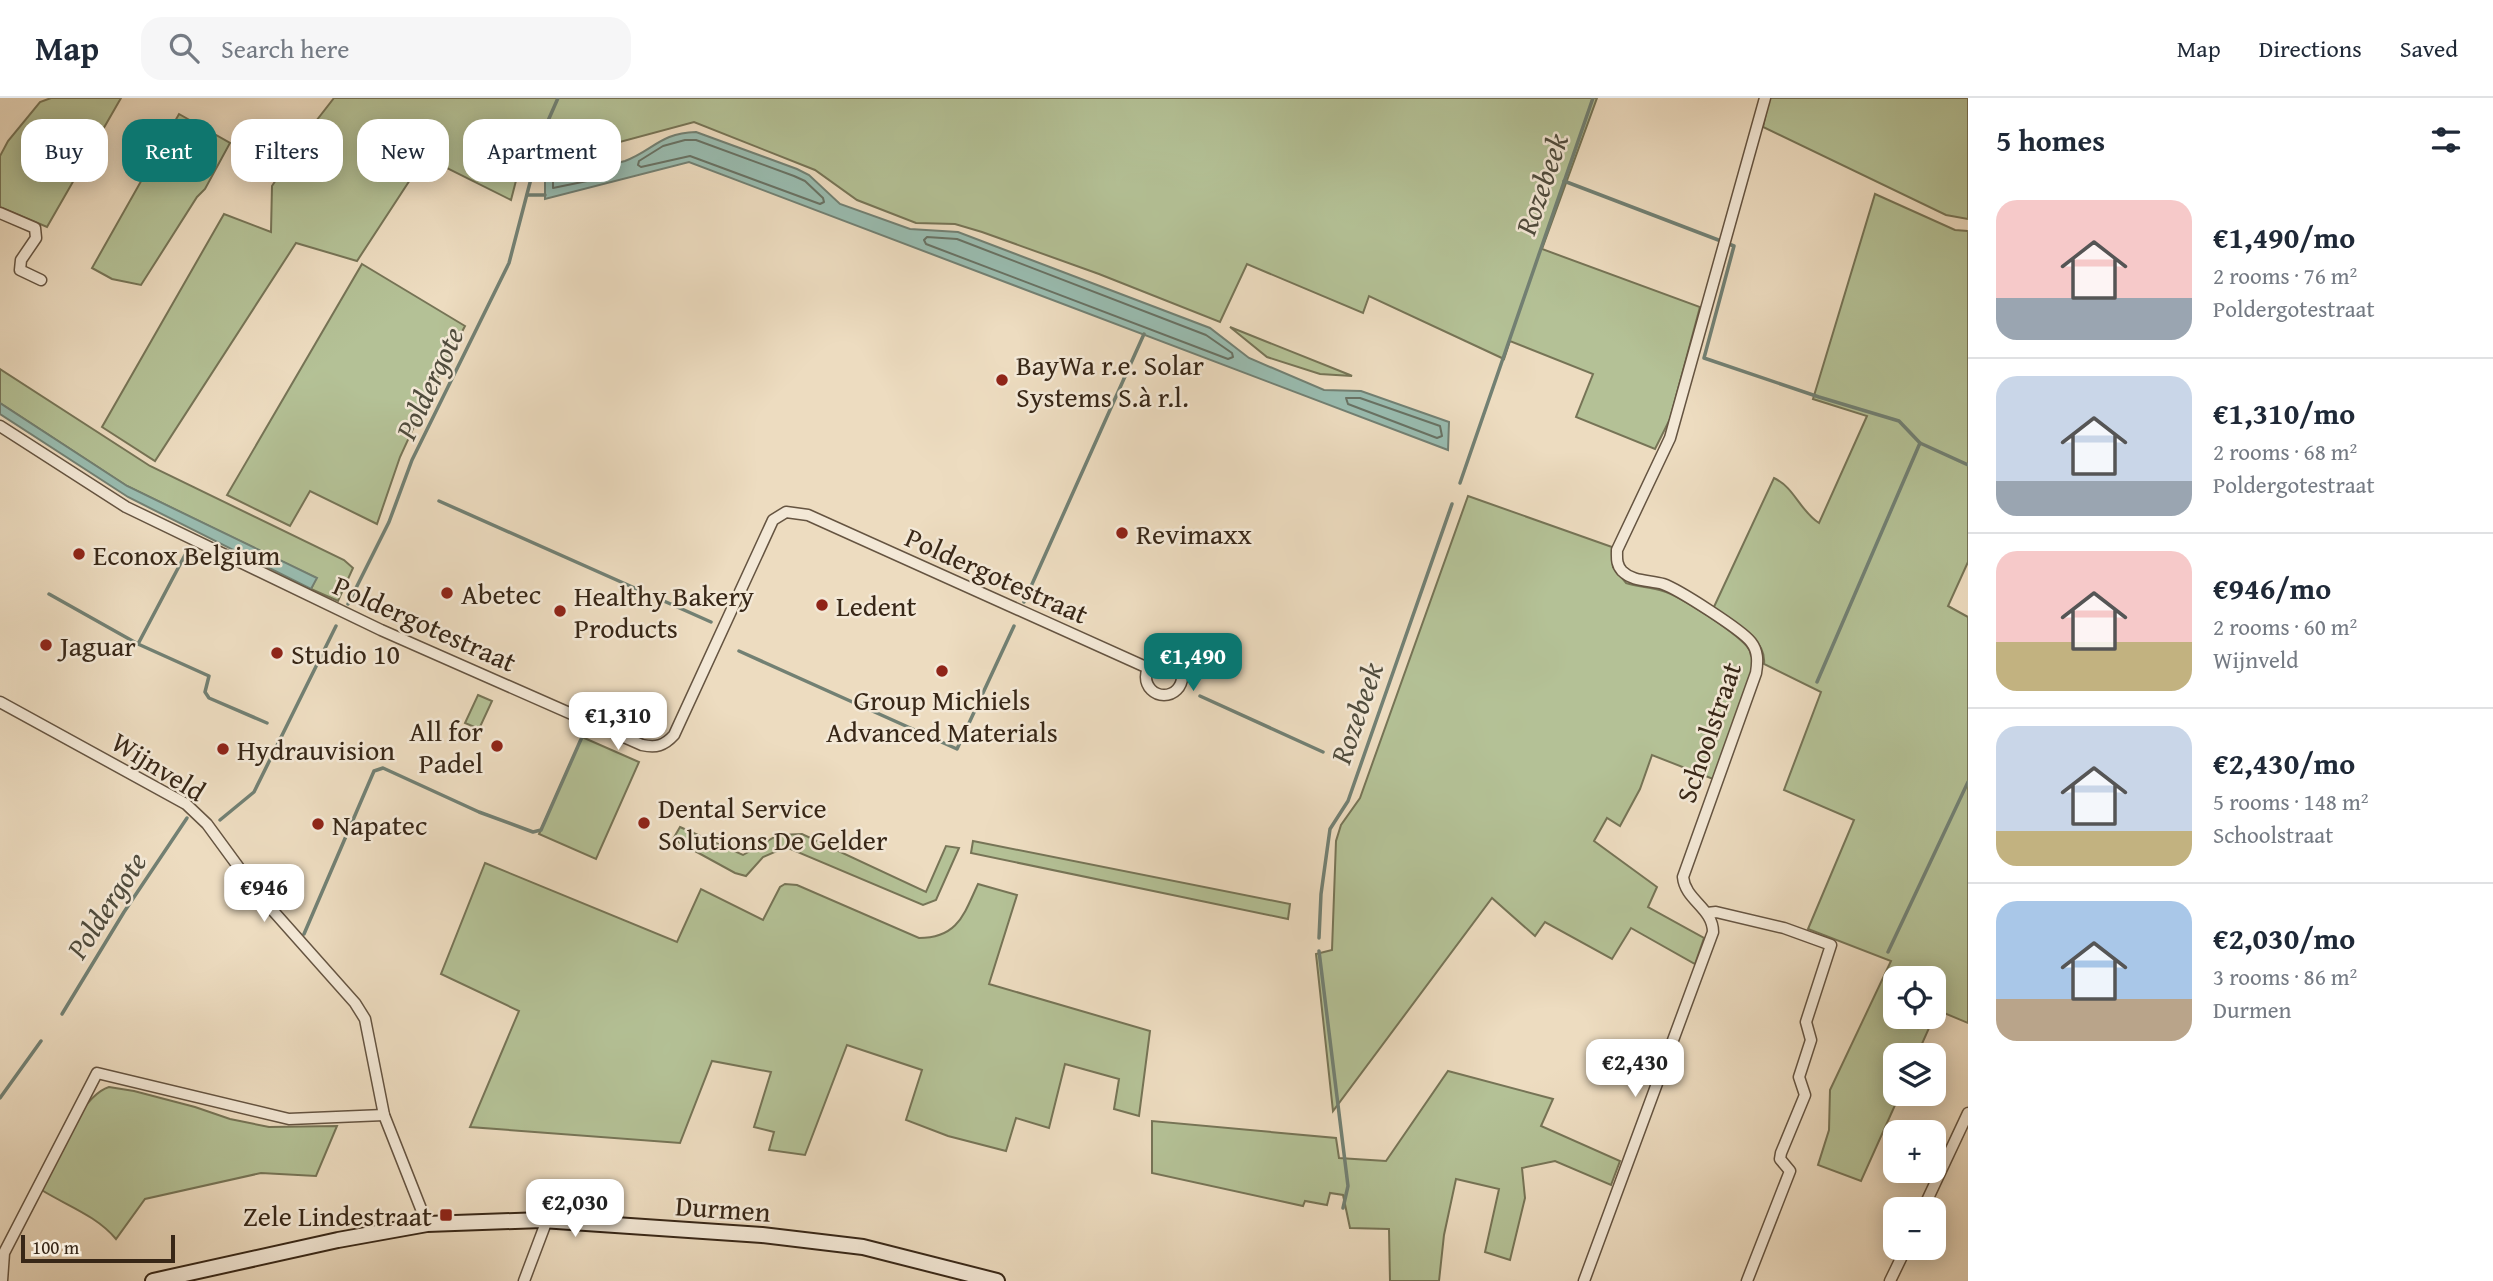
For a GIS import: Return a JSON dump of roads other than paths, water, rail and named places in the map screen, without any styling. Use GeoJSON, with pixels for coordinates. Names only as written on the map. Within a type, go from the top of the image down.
{"type":"FeatureCollection","features":[{"type":"Feature","properties":{"kind":"street","name":"Schoolstraat"},"geometry":{"type":"LineString","coordinates":[[1707,913],[1684,886],[1683,877],[1756,673],[1758,657],[1750,641],[1684,593],[1624,573],[1617,564],[1617,550],[1670,438],[1765,98]]}},
{"type":"Feature","properties":{"kind":"street"},"geometry":{"type":"LineString","coordinates":[[0,213],[35,228],[36,238],[21,260],[20,270],[41,279]]}},
{"type":"Feature","properties":{"kind":"street","name":"Poldergotestraat"},"geometry":{"type":"LineString","coordinates":[[0,426],[126,507],[381,630],[642,746],[662,746],[674,735],[773,520],[786,512],[808,515],[1148,668]]}},
{"type":"Feature","properties":{"kind":"street","name":"Wijnveld"},"geometry":{"type":"LineString","coordinates":[[0,702],[186,804],[207,824],[259,895],[355,1003],[365,1019],[384,1115],[427,1224]]}},
{"type":"Feature","properties":{"kind":"street"},"geometry":{"type":"LineString","coordinates":[[1584,1281],[1713,932],[1713,924],[1707,913],[1716,912],[1784,928],[1832,945],[1805,1022],[1811,1040],[1799,1077],[1805,1095],[1780,1159],[1790,1171],[1746,1281]]}},
{"type":"Feature","properties":{"kind":"street"},"geometry":{"type":"LineString","coordinates":[[2,1281],[4,1253],[97,1073],[289,1118],[384,1115]]}},
{"type":"Feature","properties":{"kind":"street"},"geometry":{"type":"LineString","coordinates":[[1929,1197],[1968,1113]]}},
{"type":"Feature","properties":{"kind":"street"},"geometry":{"type":"LineString","coordinates":[[524,1281],[547,1220]]}},
{"type":"Feature","properties":{"kind":"street","name":"Durmen"},"geometry":{"type":"LineString","coordinates":[[153,1281],[338,1240],[427,1224],[547,1220],[762,1235],[848,1245],[997,1281]]}},
{"type":"Feature","properties":{"kind":"street"},"geometry":{"type":"LineString","coordinates":[[1890,1281],[1900,1260]]}},
{"type":"Feature","properties":{"kind":"water"},"geometry":{"type":"Polygon","coordinates":[[[696,132],[797,169],[809,175],[840,204],[910,229],[958,232],[1210,328],[1249,358],[1324,390],[1361,391],[1449,422],[1448,450],[689,162],[621,179],[621,162],[665,139],[696,132]]]}},
{"type":"Feature","properties":{"kind":"water"},"geometry":{"type":"Polygon","coordinates":[[[545,182],[611,182],[545,199],[545,182]]]}},
{"type":"Feature","properties":{"kind":"water"},"geometry":{"type":"Polygon","coordinates":[[[0,403],[127,486],[317,578],[311,589],[128,497],[0,414],[0,403]]]}},
{"type":"Feature","properties":{"kind":"waterway","name":"Poldergote"},"geometry":{"type":"LineString","coordinates":[[549,119],[558,98]]}},
{"type":"Feature","properties":{"kind":"waterway","name":"Rozebeek"},"geometry":{"type":"LineString","coordinates":[[1460,483],[1593,98]]}},
{"type":"Feature","properties":{"kind":"waterway"},"geometry":{"type":"LineString","coordinates":[[1564,181],[1734,246],[1704,358],[1899,421],[1920,443],[1968,465]]}},
{"type":"Feature","properties":{"kind":"waterway","name":"Poldergote"},"geometry":{"type":"LineString","coordinates":[[348,604],[389,522],[412,460],[509,263],[530,182]]}},
{"type":"Feature","properties":{"kind":"waterway"},"geometry":{"type":"LineString","coordinates":[[527,195],[545,195]]}},
{"type":"Feature","properties":{"kind":"waterway"},"geometry":{"type":"LineString","coordinates":[[1024,602],[1144,334]]}},
{"type":"Feature","properties":{"kind":"waterway"},"geometry":{"type":"LineString","coordinates":[[1817,682],[1920,443]]}},
{"type":"Feature","properties":{"kind":"waterway"},"geometry":{"type":"LineString","coordinates":[[439,501],[711,622]]}},
{"type":"Feature","properties":{"kind":"waterway","name":"Rozebeek"},"geometry":{"type":"LineString","coordinates":[[1319,938],[1321,894],[1330,829],[1348,801],[1452,504]]}},
{"type":"Feature","properties":{"kind":"waterway"},"geometry":{"type":"LineString","coordinates":[[138,644],[185,555]]}},
{"type":"Feature","properties":{"kind":"waterway"},"geometry":{"type":"LineString","coordinates":[[49,594],[138,644],[209,676],[205,692],[209,698],[267,723]]}},
{"type":"Feature","properties":{"kind":"waterway","name":"Poldergote"},"geometry":{"type":"LineString","coordinates":[[220,820],[254,792],[336,626]]}},
{"type":"Feature","properties":{"kind":"waterway"},"geometry":{"type":"LineString","coordinates":[[739,651],[957,749],[1014,626]]}},
{"type":"Feature","properties":{"kind":"waterway"},"geometry":{"type":"LineString","coordinates":[[1200,696],[1323,752]]}},
{"type":"Feature","properties":{"kind":"waterway"},"geometry":{"type":"LineString","coordinates":[[304,934],[374,771],[383,768],[479,812],[533,832],[541,830],[582,737]]}},
{"type":"Feature","properties":{"kind":"waterway"},"geometry":{"type":"LineString","coordinates":[[1888,952],[1968,782]]}},
{"type":"Feature","properties":{"kind":"waterway","name":"Poldergote"},"geometry":{"type":"LineString","coordinates":[[62,1014],[124,912],[187,818]]}},
{"type":"Feature","properties":{"kind":"waterway","name":"Rozebeek"},"geometry":{"type":"LineString","coordinates":[[1319,951],[1348,1186],[1343,1208]]}},
{"type":"Feature","properties":{"kind":"waterway","name":"Poldergote"},"geometry":{"type":"LineString","coordinates":[[0,1098],[41,1041]]}},
{"type":"Feature","properties":{"kind":"place","name":"BayWa r.e. Solar Systems S.à r.l."},"geometry":{"type":"Point","coordinates":[1002,380]}},
{"type":"Feature","properties":{"kind":"place","name":"Revimaxx"},"geometry":{"type":"Point","coordinates":[1122,533]}},
{"type":"Feature","properties":{"kind":"place","name":"Econox Belgium"},"geometry":{"type":"Point","coordinates":[79,554]}},
{"type":"Feature","properties":{"kind":"place","name":"Abetec"},"geometry":{"type":"Point","coordinates":[447,593]}},
{"type":"Feature","properties":{"kind":"place","name":"Ledent"},"geometry":{"type":"Point","coordinates":[822,605]}},
{"type":"Feature","properties":{"kind":"place","name":"Healthy Bakery Products"},"geometry":{"type":"Point","coordinates":[560,611]}},
{"type":"Feature","properties":{"kind":"place","name":"Jaguar"},"geometry":{"type":"Point","coordinates":[46,645]}},
{"type":"Feature","properties":{"kind":"place","name":"Studio 10"},"geometry":{"type":"Point","coordinates":[277,653]}},
{"type":"Feature","properties":{"kind":"place","name":"Group Michiels Advanced Materials"},"geometry":{"type":"Point","coordinates":[942,671]}},
{"type":"Feature","properties":{"kind":"place","name":"All for Padel"},"geometry":{"type":"Point","coordinates":[497,746]}},
{"type":"Feature","properties":{"kind":"place","name":"Hydrauvision"},"geometry":{"type":"Point","coordinates":[223,749]}},
{"type":"Feature","properties":{"kind":"place","name":"Dental Service Solutions De Gelder"},"geometry":{"type":"Point","coordinates":[644,823]}},
{"type":"Feature","properties":{"kind":"place","name":"Napatec"},"geometry":{"type":"Point","coordinates":[318,824]}},
{"type":"Feature","properties":{"kind":"place","name":"Zele Lindestraat"},"geometry":{"type":"Point","coordinates":[446,1215]}}]}
